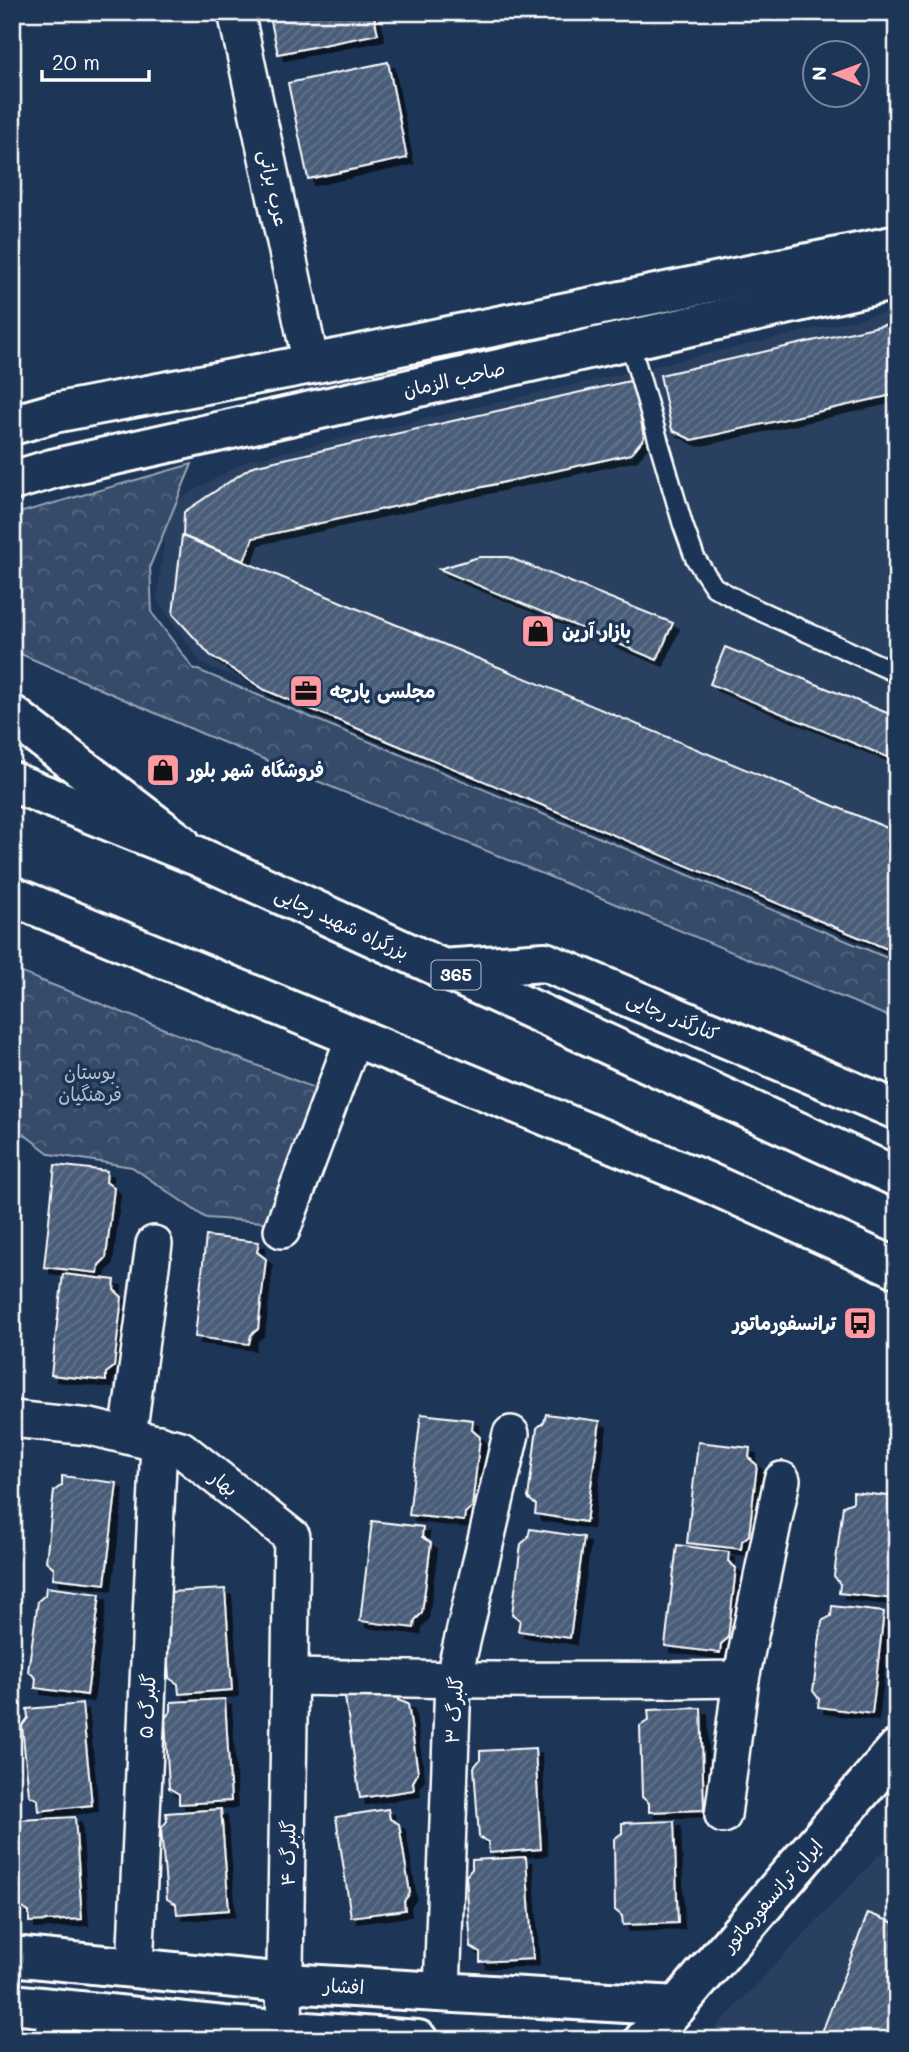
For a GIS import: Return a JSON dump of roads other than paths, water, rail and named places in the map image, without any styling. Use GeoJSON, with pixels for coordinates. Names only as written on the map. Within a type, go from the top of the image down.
{"type":"FeatureCollection","features":[{"type":"Feature","properties":{"kind":"main road"},"geometry":{"type":"LineString","coordinates":[[12,425],[54,414],[897,245]]}},
{"type":"Feature","properties":{"kind":"main road","name":"صاحب الزمان"},"geometry":{"type":"LineString","coordinates":[[12,481],[52,469],[897,280]]}},
{"type":"Feature","properties":{"kind":"main road"},"geometry":{"type":"LineString","coordinates":[[12,715],[197,856]]}},
{"type":"Feature","properties":{"kind":"main road","name":"بزرگراه شهید رجایی"},"geometry":{"type":"LineString","coordinates":[[12,782],[197,856],[897,1177]]}},
{"type":"Feature","properties":{"kind":"main road"},"geometry":{"type":"LineString","coordinates":[[12,896],[705,1181],[897,1268]]}},
{"type":"Feature","properties":{"kind":"main road","name":"کنارگذر رجایی"},"geometry":{"type":"LineString","coordinates":[[441,969],[545,962],[897,1110]]}},
{"type":"Feature","properties":{"kind":"main road","name":"ایران ترانسفورماتور"},"geometry":{"type":"LineString","coordinates":[[644,2040],[677,2006],[897,1749]]}},
{"type":"Feature","properties":{"kind":"main road","name":"افشار"},"geometry":{"type":"LineString","coordinates":[[12,1956],[286,1983],[677,2006]]}},
{"type":"Feature","properties":{"kind":"main road"},"geometry":{"type":"LineString","coordinates":[[12,2004],[54,2024],[223,2033],[284,2030],[418,2040]]}},
{"type":"Feature","properties":{"kind":"street","name":"عرب براتی"},"geometry":{"type":"LineString","coordinates":[[236,12],[311,364]]}},
{"type":"Feature","properties":{"kind":"street"},"geometry":{"type":"LineString","coordinates":[[282,1230],[354,1037]]}},
{"type":"Feature","properties":{"kind":"street","name":"گلبرگ ۵"},"geometry":{"type":"LineString","coordinates":[[135,1968],[144,1440],[154,1244]]}},
{"type":"Feature","properties":{"kind":"street","name":"بهار"},"geometry":{"type":"LineString","coordinates":[[12,1419],[90,1427],[181,1449],[292,1537],[290,1676]]}},
{"type":"Feature","properties":{"kind":"street","name":"گلبرگ ۳"},"geometry":{"type":"LineString","coordinates":[[442,1992],[453,1680],[511,1434]]}},
{"type":"Feature","properties":{"kind":"street"},"geometry":{"type":"LineString","coordinates":[[723,1815],[741,1679],[782,1480]]}},
{"type":"Feature","properties":{"kind":"street"},"geometry":{"type":"LineString","coordinates":[[290,1676],[453,1680],[741,1679]]}},
{"type":"Feature","properties":{"kind":"street","name":"گلبرگ ۴"},"geometry":{"type":"LineString","coordinates":[[284,2030],[290,1676]]}},
{"type":"Feature","properties":{"kind":"lane"},"geometry":{"type":"LineString","coordinates":[[629,340],[683,525],[695,558],[714,587],[745,604],[897,673]]}},
{"type":"Feature","properties":{"kind":"place","name":"بازار آرین"},"geometry":{"type":"Point","coordinates":[538,631]}},
{"type":"Feature","properties":{"kind":"place","name":"مجلسی پارچه"},"geometry":{"type":"Point","coordinates":[306,691]}},
{"type":"Feature","properties":{"kind":"place","name":"فروشگاه شهر بلور"},"geometry":{"type":"Point","coordinates":[163,770]}},
{"type":"Feature","properties":{"kind":"place","name":"ترانسفورماتور"},"geometry":{"type":"Point","coordinates":[860,1323]}},
{"type":"Feature","properties":{"kind":"park label","name":"بوستان فرهنگیان"},"geometry":{"type":"Point","coordinates":[90,1083]}}]}
